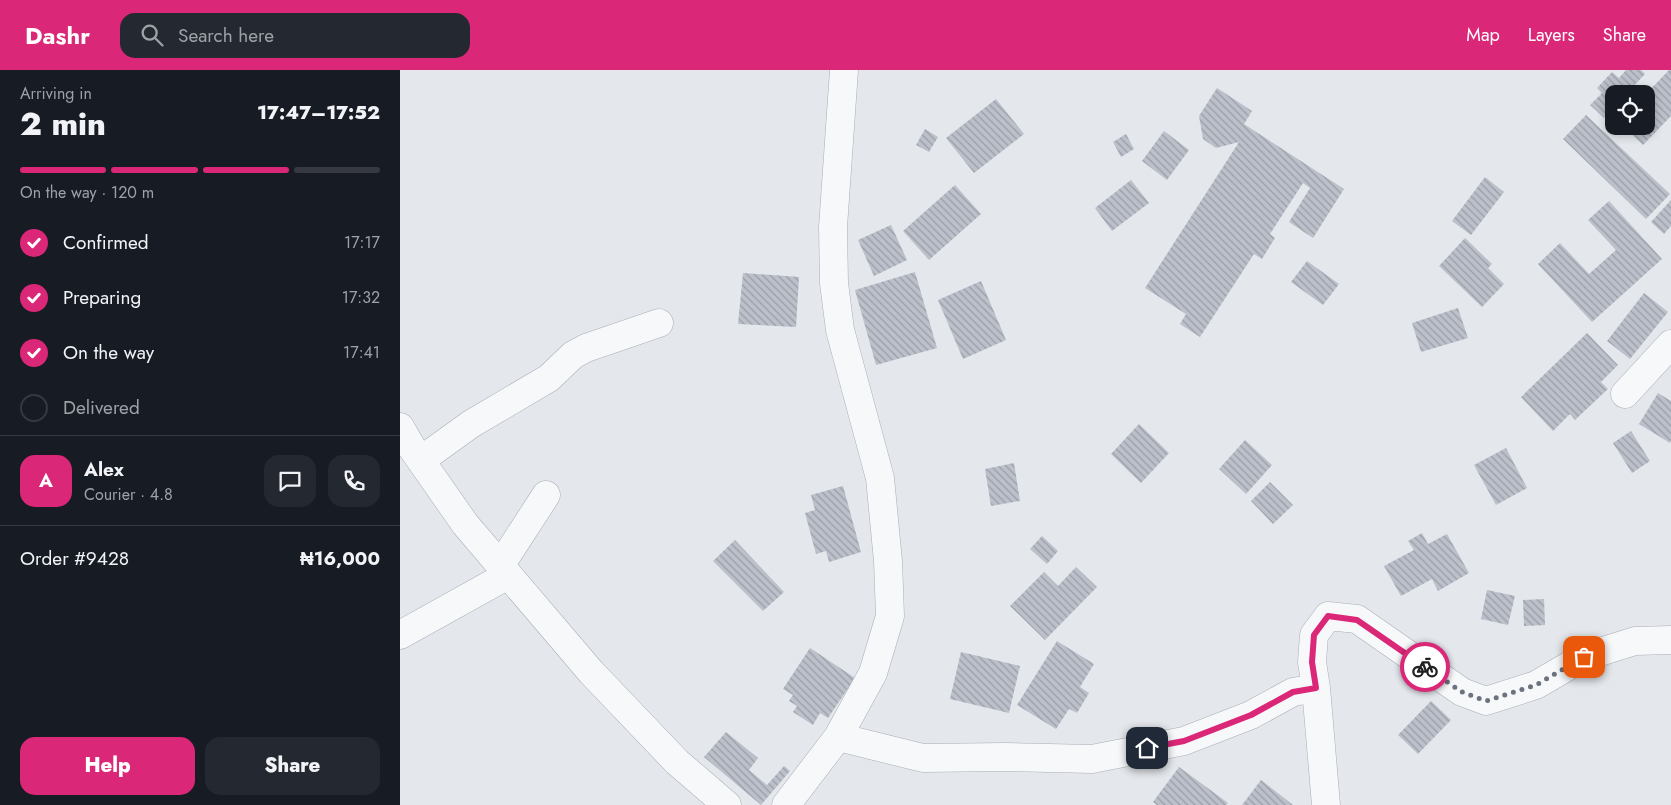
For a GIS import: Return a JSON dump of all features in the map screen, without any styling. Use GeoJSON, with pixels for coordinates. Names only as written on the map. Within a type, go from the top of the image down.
{"type":"FeatureCollection","features":[{"type":"Feature","properties":{"kind":"street"},"geometry":{"type":"LineString","coordinates":[[786,805],[838,738],[872,673],[890,616],[888,561],[880,478],[840,330],[834,283],[833,227],[844,70]]}},
{"type":"Feature","properties":{"kind":"street"},"geometry":{"type":"LineString","coordinates":[[421,460],[472,424],[548,378],[573,355],[586,348],[659,323]]}},
{"type":"Feature","properties":{"kind":"street"},"geometry":{"type":"LineString","coordinates":[[1625,394],[1671,344]]}},
{"type":"Feature","properties":{"kind":"street"},"geometry":{"type":"LineString","coordinates":[[400,427],[465,524],[591,672],[670,755],[727,805]]}},
{"type":"Feature","properties":{"kind":"street"},"geometry":{"type":"LineString","coordinates":[[400,635],[504,571],[546,495]]}},
{"type":"Feature","properties":{"kind":"street"},"geometry":{"type":"LineString","coordinates":[[1326,805],[1312,662],[1314,635],[1328,616],[1357,620],[1462,692],[1486,701],[1536,685],[1584,657],[1635,641],[1671,640]]}},
{"type":"Feature","properties":{"kind":"street"},"geometry":{"type":"LineString","coordinates":[[838,738],[923,758],[1092,759],[1184,741],[1251,715],[1293,692],[1316,688]]}},
{"type":"Feature","properties":{"kind":"building"},"geometry":{"type":"Polygon","coordinates":[[[1626,70],[1641,70],[1645,74],[1635,85],[1605,85],[1604,118],[1590,105],[1602,93],[1597,88],[1612,72],[1619,78],[1626,70]]]}},
{"type":"Feature","properties":{"kind":"building"},"geometry":{"type":"Polygon","coordinates":[[[1671,70],[1671,116],[1655,133],[1655,85],[1671,70]]]}},
{"type":"Feature","properties":{"kind":"building"},"geometry":{"type":"Polygon","coordinates":[[[1217,88],[1252,111],[1244,124],[1344,189],[1313,238],[1289,222],[1310,188],[1303,183],[1270,234],[1275,238],[1262,259],[1254,254],[1200,337],[1180,324],[1186,314],[1145,288],[1239,142],[1216,148],[1203,139],[1199,116],[1217,88]]]}},
{"type":"Feature","properties":{"kind":"building"},"geometry":{"type":"Polygon","coordinates":[[[996,99],[1024,134],[974,173],[946,138],[996,99]]]}},
{"type":"Feature","properties":{"kind":"building"},"geometry":{"type":"Polygon","coordinates":[[[1586,115],[1605,135],[1607,135],[1670,194],[1646,219],[1563,139],[1586,115]]]}},
{"type":"Feature","properties":{"kind":"building"},"geometry":{"type":"Polygon","coordinates":[[[925,129],[938,137],[929,152],[916,145],[925,129]]]}},
{"type":"Feature","properties":{"kind":"building"},"geometry":{"type":"Polygon","coordinates":[[[1164,131],[1189,150],[1167,180],[1142,161],[1164,131]]]}},
{"type":"Feature","properties":{"kind":"building"},"geometry":{"type":"Polygon","coordinates":[[[1126,134],[1134,149],[1121,157],[1113,142],[1126,134]]]}},
{"type":"Feature","properties":{"kind":"building"},"geometry":{"type":"Polygon","coordinates":[[[1632,135],[1653,135],[1643,145],[1632,135]]]}},
{"type":"Feature","properties":{"kind":"building"},"geometry":{"type":"Polygon","coordinates":[[[1485,177],[1504,192],[1471,235],[1452,221],[1485,177]]]}},
{"type":"Feature","properties":{"kind":"building"},"geometry":{"type":"Polygon","coordinates":[[[1131,180],[1149,203],[1112,231],[1095,208],[1131,180]]]}},
{"type":"Feature","properties":{"kind":"building"},"geometry":{"type":"Polygon","coordinates":[[[955,185],[981,214],[929,260],[903,231],[955,185]]]}},
{"type":"Feature","properties":{"kind":"building"},"geometry":{"type":"Polygon","coordinates":[[[1671,200],[1671,226],[1664,234],[1651,222],[1671,200]]]}},
{"type":"Feature","properties":{"kind":"building"},"geometry":{"type":"Polygon","coordinates":[[[1609,201],[1662,259],[1592,322],[1538,264],[1560,243],[1589,274],[1616,250],[1588,220],[1609,201]]]}},
{"type":"Feature","properties":{"kind":"building"},"geometry":{"type":"Polygon","coordinates":[[[891,225],[907,260],[874,276],[858,240],[891,225]]]}},
{"type":"Feature","properties":{"kind":"building"},"geometry":{"type":"Polygon","coordinates":[[[1465,238],[1492,264],[1488,268],[1504,284],[1482,307],[1439,266],[1465,238]]]}},
{"type":"Feature","properties":{"kind":"building"},"geometry":{"type":"Polygon","coordinates":[[[1307,261],[1339,284],[1323,305],[1291,282],[1307,261]]]}},
{"type":"Feature","properties":{"kind":"building"},"geometry":{"type":"Polygon","coordinates":[[[915,272],[937,348],[876,365],[855,290],[915,272]]]}},
{"type":"Feature","properties":{"kind":"building"},"geometry":{"type":"Polygon","coordinates":[[[743,273],[799,277],[796,327],[738,324],[743,273]]]}},
{"type":"Feature","properties":{"kind":"building"},"geometry":{"type":"Polygon","coordinates":[[[981,281],[1006,340],[963,359],[938,300],[981,281]]]}},
{"type":"Feature","properties":{"kind":"building"},"geometry":{"type":"Polygon","coordinates":[[[1644,293],[1668,312],[1630,359],[1607,341],[1644,293]]]}},
{"type":"Feature","properties":{"kind":"building"},"geometry":{"type":"Polygon","coordinates":[[[1458,308],[1468,338],[1421,352],[1412,323],[1458,308]]]}},
{"type":"Feature","properties":{"kind":"building"},"geometry":{"type":"Polygon","coordinates":[[[1587,333],[1618,365],[1601,382],[1608,389],[1575,420],[1570,414],[1553,431],[1521,397],[1587,333]]]}},
{"type":"Feature","properties":{"kind":"building"},"geometry":{"type":"Polygon","coordinates":[[[1658,393],[1671,401],[1670,443],[1639,424],[1658,393]]]}},
{"type":"Feature","properties":{"kind":"building"},"geometry":{"type":"Polygon","coordinates":[[[1139,424],[1169,453],[1141,483],[1111,454],[1139,424]]]}},
{"type":"Feature","properties":{"kind":"building"},"geometry":{"type":"Polygon","coordinates":[[[1631,431],[1650,461],[1632,473],[1613,443],[1631,431]]]}},
{"type":"Feature","properties":{"kind":"building"},"geometry":{"type":"Polygon","coordinates":[[[1245,440],[1272,465],[1246,494],[1219,469],[1245,440]]]}},
{"type":"Feature","properties":{"kind":"building"},"geometry":{"type":"Polygon","coordinates":[[[1506,448],[1527,488],[1496,505],[1474,465],[1506,448]]]}},
{"type":"Feature","properties":{"kind":"building"},"geometry":{"type":"Polygon","coordinates":[[[1014,463],[1020,501],[991,506],[985,469],[1014,463]]]}},
{"type":"Feature","properties":{"kind":"building"},"geometry":{"type":"Polygon","coordinates":[[[1270,482],[1293,505],[1273,524],[1251,501],[1270,482]]]}},
{"type":"Feature","properties":{"kind":"building"},"geometry":{"type":"Polygon","coordinates":[[[843,486],[861,552],[829,562],[826,551],[816,554],[805,513],[815,510],[811,495],[843,486]]]}},
{"type":"Feature","properties":{"kind":"building"},"geometry":{"type":"Polygon","coordinates":[[[1422,533],[1428,544],[1447,534],[1469,573],[1438,591],[1432,579],[1401,596],[1384,566],[1414,550],[1408,541],[1422,533]]]}},
{"type":"Feature","properties":{"kind":"building"},"geometry":{"type":"Polygon","coordinates":[[[1042,536],[1058,551],[1047,564],[1030,549],[1042,536]]]}},
{"type":"Feature","properties":{"kind":"building"},"geometry":{"type":"Polygon","coordinates":[[[735,540],[784,592],[763,611],[713,561],[735,540]]]}},
{"type":"Feature","properties":{"kind":"building"},"geometry":{"type":"Polygon","coordinates":[[[1076,567],[1097,587],[1045,640],[1010,606],[1044,572],[1058,586],[1076,567]]]}},
{"type":"Feature","properties":{"kind":"building"},"geometry":{"type":"Polygon","coordinates":[[[1487,590],[1515,596],[1508,625],[1481,619],[1487,590]]]}},
{"type":"Feature","properties":{"kind":"building"},"geometry":{"type":"Polygon","coordinates":[[[1544,599],[1545,625],[1524,626],[1523,600],[1544,599]]]}},
{"type":"Feature","properties":{"kind":"building"},"geometry":{"type":"Polygon","coordinates":[[[1057,641],[1094,664],[1080,687],[1089,693],[1077,713],[1069,709],[1056,729],[1017,705],[1057,641]]]}},
{"type":"Feature","properties":{"kind":"building"},"geometry":{"type":"Polygon","coordinates":[[[810,648],[855,678],[828,718],[820,713],[813,725],[793,712],[797,706],[789,701],[793,695],[783,689],[810,648]]]}},
{"type":"Feature","properties":{"kind":"building"},"geometry":{"type":"Polygon","coordinates":[[[961,652],[1020,666],[1009,713],[950,699],[961,652]]]}},
{"type":"Feature","properties":{"kind":"building"},"geometry":{"type":"Polygon","coordinates":[[[1431,701],[1451,720],[1418,754],[1398,735],[1431,701]]]}},
{"type":"Feature","properties":{"kind":"building"},"geometry":{"type":"Polygon","coordinates":[[[726,732],[758,758],[749,770],[767,785],[784,766],[790,771],[761,805],[704,757],[726,732]]]}},
{"type":"Feature","properties":{"kind":"building"},"geometry":{"type":"Polygon","coordinates":[[[1179,767],[1228,803],[1226,805],[1157,805],[1153,802],[1179,767]]]}},
{"type":"Feature","properties":{"kind":"building"},"geometry":{"type":"Polygon","coordinates":[[[1261,780],[1293,805],[1242,805],[1261,780]]]}},
{"type":"Feature","properties":{"kind":"way so far"},"geometry":{"type":"LineString","coordinates":[[1425,667],[1462,692],[1486,701],[1536,685],[1584,657]]}},
{"type":"Feature","properties":{"kind":"route"},"geometry":{"type":"LineString","coordinates":[[1147,748],[1184,741],[1251,715],[1293,692],[1316,688],[1312,662],[1314,635],[1328,616],[1357,620],[1425,667]]}}]}
